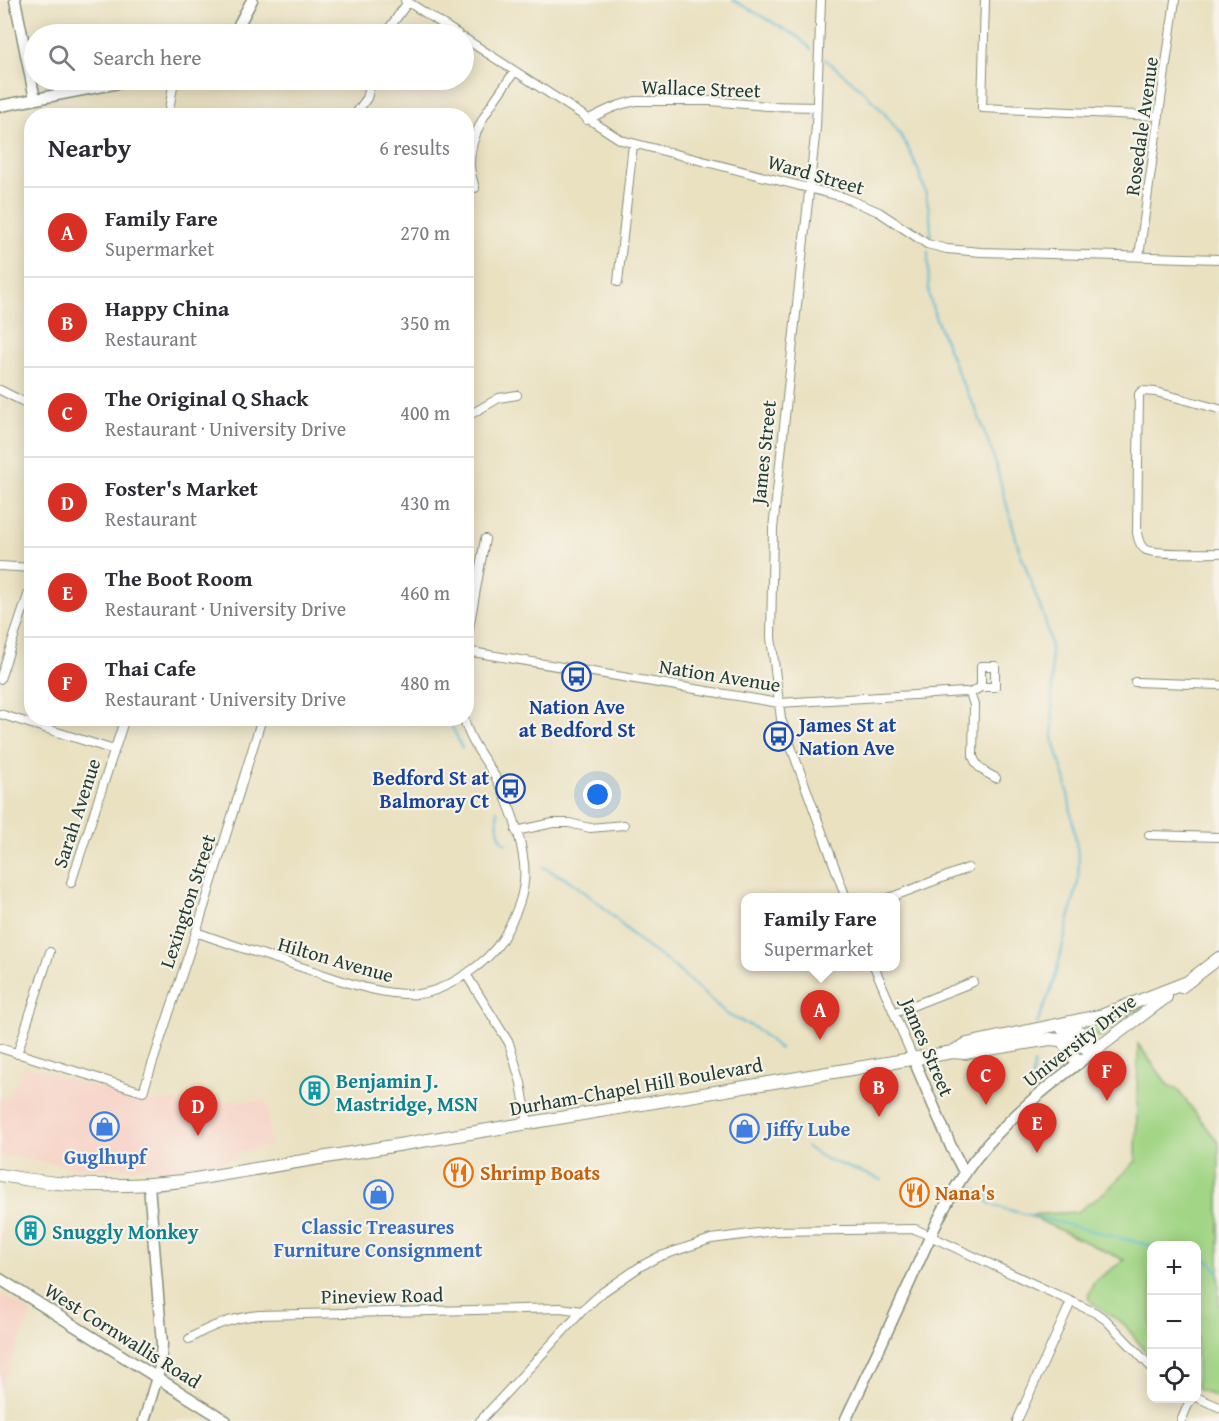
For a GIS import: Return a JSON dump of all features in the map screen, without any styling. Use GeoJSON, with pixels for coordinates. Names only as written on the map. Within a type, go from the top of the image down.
{"type":"FeatureCollection","features":[{"type":"Feature","properties":{"kind":"main road","name":"University Drive"},"geometry":{"type":"LineString","coordinates":[[1098,1048],[1219,958]]}},
{"type":"Feature","properties":{"kind":"main road"},"geometry":{"type":"LineString","coordinates":[[953,1052],[967,1044],[1053,1027],[1121,1009],[1185,983]]}},
{"type":"Feature","properties":{"kind":"main road"},"geometry":{"type":"LineString","coordinates":[[1053,1027],[1084,1033],[1098,1048]]}},
{"type":"Feature","properties":{"kind":"main road","name":"Durham-Chapel Hill Boulevard"},"geometry":{"type":"LineString","coordinates":[[0,1175],[81,1186],[149,1185],[268,1168],[953,1052],[964,1053],[1044,1039],[1072,1041],[1087,1048],[1098,1048]]}},
{"type":"Feature","properties":{"kind":"main road"},"geometry":{"type":"LineString","coordinates":[[1064,1042],[1078,1063]]}},
{"type":"Feature","properties":{"kind":"street"},"geometry":{"type":"LineString","coordinates":[[15,0],[24,45]]}},
{"type":"Feature","properties":{"kind":"street"},"geometry":{"type":"LineString","coordinates":[[239,24],[252,0]]}},
{"type":"Feature","properties":{"kind":"street","name":"James Street"},"geometry":{"type":"LineString","coordinates":[[821,0],[817,107],[773,530],[771,637],[781,719],[844,893]]}},
{"type":"Feature","properties":{"kind":"street"},"geometry":{"type":"LineString","coordinates":[[986,0],[982,108],[1159,116]]}},
{"type":"Feature","properties":{"kind":"street","name":"Rosedale Avenue"},"geometry":{"type":"LineString","coordinates":[[1139,256],[1175,0]]}},
{"type":"Feature","properties":{"kind":"street"},"geometry":{"type":"LineString","coordinates":[[391,24],[406,1],[442,24]]}},
{"type":"Feature","properties":{"kind":"street","name":"Ward Street"},"geometry":{"type":"LineString","coordinates":[[474,44],[610,135],[633,144],[809,188],[867,205],[916,238],[937,247],[981,252],[1219,259]]}},
{"type":"Feature","properties":{"kind":"street"},"geometry":{"type":"LineString","coordinates":[[474,141],[486,113],[515,71]]}},
{"type":"Feature","properties":{"kind":"street"},"geometry":{"type":"LineString","coordinates":[[33,90],[35,99]]}},
{"type":"Feature","properties":{"kind":"street"},"geometry":{"type":"LineString","coordinates":[[0,106],[82,90]]}},
{"type":"Feature","properties":{"kind":"street"},"geometry":{"type":"LineString","coordinates":[[169,108],[172,90]]}},
{"type":"Feature","properties":{"kind":"street"},"geometry":{"type":"LineString","coordinates":[[360,108],[369,90]]}},
{"type":"Feature","properties":{"kind":"street","name":"Wallace Street"},"geometry":{"type":"LineString","coordinates":[[587,120],[605,111],[636,101],[711,101],[767,106],[817,107]]}},
{"type":"Feature","properties":{"kind":"street"},"geometry":{"type":"LineString","coordinates":[[618,282],[633,144]]}},
{"type":"Feature","properties":{"kind":"street"},"geometry":{"type":"LineString","coordinates":[[474,183],[475,188]]}},
{"type":"Feature","properties":{"kind":"street"},"geometry":{"type":"LineString","coordinates":[[0,390],[24,402]]}},
{"type":"Feature","properties":{"kind":"street"},"geometry":{"type":"LineString","coordinates":[[1219,410],[1156,392],[1142,391],[1139,394],[1137,533],[1145,549],[1157,552],[1219,553]]}},
{"type":"Feature","properties":{"kind":"street"},"geometry":{"type":"LineString","coordinates":[[474,412],[499,398],[517,395]]}},
{"type":"Feature","properties":{"kind":"street"},"geometry":{"type":"LineString","coordinates":[[474,600],[485,539]]}},
{"type":"Feature","properties":{"kind":"street"},"geometry":{"type":"LineString","coordinates":[[0,566],[24,568]]}},
{"type":"Feature","properties":{"kind":"street"},"geometry":{"type":"LineString","coordinates":[[0,680],[24,607]]}},
{"type":"Feature","properties":{"kind":"street","name":"Nation Avenue"},"geometry":{"type":"LineString","coordinates":[[474,652],[779,703],[970,693]]}},
{"type":"Feature","properties":{"kind":"street"},"geometry":{"type":"LineString","coordinates":[[1135,682],[1219,685]]}},
{"type":"Feature","properties":{"kind":"street"},"geometry":{"type":"LineString","coordinates":[[981,687],[970,693],[974,701],[974,756],[981,770],[996,778]]}},
{"type":"Feature","properties":{"kind":"street"},"geometry":{"type":"LineString","coordinates":[[0,714],[24,722]]}},
{"type":"Feature","properties":{"kind":"street"},"geometry":{"type":"LineString","coordinates":[[38,726],[114,750]]}},
{"type":"Feature","properties":{"kind":"street","name":"Sarah Avenue"},"geometry":{"type":"LineString","coordinates":[[71,883],[122,726]]}},
{"type":"Feature","properties":{"kind":"street","name":"Lexington Street"},"geometry":{"type":"LineString","coordinates":[[17,1054],[142,1092],[196,932],[260,726]]}},
{"type":"Feature","properties":{"kind":"street","name":"Hilton Avenue"},"geometry":{"type":"LineString","coordinates":[[196,932],[348,982],[386,992],[426,992],[466,974],[495,951],[519,907],[525,874],[522,849],[503,790],[466,726]]}},
{"type":"Feature","properties":{"kind":"street"},"geometry":{"type":"LineString","coordinates":[[516,831],[553,823],[569,823],[590,828],[624,825]]}},
{"type":"Feature","properties":{"kind":"street"},"geometry":{"type":"LineString","coordinates":[[1149,835],[1219,837]]}},
{"type":"Feature","properties":{"kind":"street"},"geometry":{"type":"LineString","coordinates":[[900,893],[968,868]]}},
{"type":"Feature","properties":{"kind":"street"},"geometry":{"type":"LineString","coordinates":[[0,1048],[17,1054],[50,952]]}},
{"type":"Feature","properties":{"kind":"street","name":"James Street"},"geometry":{"type":"LineString","coordinates":[[876,971],[952,1149],[965,1174]]}},
{"type":"Feature","properties":{"kind":"street"},"geometry":{"type":"LineString","coordinates":[[466,974],[509,1043],[521,1083],[528,1124]]}},
{"type":"Feature","properties":{"kind":"street"},"geometry":{"type":"LineString","coordinates":[[894,1013],[973,982]]}},
{"type":"Feature","properties":{"kind":"street","name":"University Drive"},"geometry":{"type":"LineString","coordinates":[[845,1421],[930,1237],[965,1174],[992,1139],[1012,1118],[1098,1048]]}},
{"type":"Feature","properties":{"kind":"street"},"geometry":{"type":"LineString","coordinates":[[144,1421],[161,1355],[149,1185]]}},
{"type":"Feature","properties":{"kind":"street"},"geometry":{"type":"LineString","coordinates":[[480,1421],[582,1311],[603,1292],[640,1266],[677,1249],[711,1239],[755,1232],[915,1229],[1096,1313],[1106,1320],[1147,1363]]}},
{"type":"Feature","properties":{"kind":"street","name":"West Cornwallis Road"},"geometry":{"type":"LineString","coordinates":[[0,1279],[226,1421]]}},
{"type":"Feature","properties":{"kind":"street"},"geometry":{"type":"LineString","coordinates":[[1017,1421],[1071,1302]]}},
{"type":"Feature","properties":{"kind":"street","name":"Pineview Road"},"geometry":{"type":"LineString","coordinates":[[189,1339],[221,1322],[259,1314],[561,1308],[582,1311]]}},
{"type":"Feature","properties":{"kind":"street"},"geometry":{"type":"LineString","coordinates":[[1201,1399],[1219,1407]]}},
{"type":"Feature","properties":{"kind":"street"},"geometry":{"type":"LineString","coordinates":[[1181,1421],[1189,1403]]}},
{"type":"Feature","properties":{"kind":"shaded area"},"geometry":{"type":"Polygon","coordinates":[[[25,1066],[141,1101],[267,1101],[270,1146],[237,1152],[238,1159],[160,1171],[152,1167],[86,1169],[7,1156],[0,1158],[0,1098],[7,1100],[25,1066]]]}},
{"type":"Feature","properties":{"kind":"shaded area"},"geometry":{"type":"Polygon","coordinates":[[[0,1294],[32,1313],[0,1388],[0,1294]]]}},
{"type":"Feature","properties":{"kind":"green space"},"geometry":{"type":"Polygon","coordinates":[[[1140,1007],[1099,1037],[1078,1024],[1140,1007]]]}},
{"type":"Feature","properties":{"kind":"green space"},"geometry":{"type":"Polygon","coordinates":[[[1138,1044],[1169,1086],[1176,1088],[1219,1143],[1219,1398],[1201,1391],[1201,1241],[1147,1241],[1147,1354],[1125,1325],[1090,1301],[1088,1296],[1094,1282],[1124,1260],[1028,1215],[1077,1212],[1106,1191],[1136,1161],[1138,1044]]]}},
{"type":"Feature","properties":{"kind":"waterway"},"geometry":{"type":"LineString","coordinates":[[733,0],[797,36],[811,49]]}},
{"type":"Feature","properties":{"kind":"waterway"},"geometry":{"type":"LineString","coordinates":[[825,59],[871,99],[896,128],[906,144],[922,179],[927,198],[931,236]]}},
{"type":"Feature","properties":{"kind":"waterway"},"geometry":{"type":"LineString","coordinates":[[928,251],[929,296],[936,319],[977,412],[993,455],[1019,549],[1046,623],[1051,648],[1053,738],[1066,782],[1079,860],[1078,882],[1054,982],[1037,1024]]}},
{"type":"Feature","properties":{"kind":"waterway"},"geometry":{"type":"LineString","coordinates":[[452,726],[462,748]]}},
{"type":"Feature","properties":{"kind":"waterway"},"geometry":{"type":"LineString","coordinates":[[497,810],[499,833],[506,844]]}},
{"type":"Feature","properties":{"kind":"waterway"},"geometry":{"type":"LineString","coordinates":[[543,867],[570,881],[600,904],[641,943],[671,964],[728,1015],[755,1028],[780,1049]]}},
{"type":"Feature","properties":{"kind":"waterway"},"geometry":{"type":"LineString","coordinates":[[1032,1085],[1034,1064]]}},
{"type":"Feature","properties":{"kind":"waterway"},"geometry":{"type":"LineString","coordinates":[[806,1147],[826,1159],[882,1180]]}},
{"type":"Feature","properties":{"kind":"waterway"},"geometry":{"type":"LineString","coordinates":[[972,1186],[989,1203],[997,1207],[1147,1245]]}},
{"type":"Feature","properties":{"kind":"waterway"},"geometry":{"type":"LineString","coordinates":[[987,1190],[988,1200]]}},
{"type":"Feature","properties":{"kind":"waterway"},"geometry":{"type":"LineString","coordinates":[[1201,1259],[1209,1261],[1219,1273]]}},
{"type":"Feature","properties":{"kind":"place","name":"Nation Ave at Bedford St"},"geometry":{"type":"Point","coordinates":[577,676]}},
{"type":"Feature","properties":{"kind":"place","name":"James St at Nation Ave"},"geometry":{"type":"Point","coordinates":[778,736]}},
{"type":"Feature","properties":{"kind":"place","name":"Bedford St at Balmoray Ct"},"geometry":{"type":"Point","coordinates":[510,788]}},
{"type":"Feature","properties":{"kind":"place","name":"Family Fare"},"geometry":{"type":"Point","coordinates":[820,1040]}},
{"type":"Feature","properties":{"kind":"place","name":"Benjamin J. Mastridge, MSN"},"geometry":{"type":"Point","coordinates":[315,1091]}},
{"type":"Feature","properties":{"kind":"place","name":"Thai Cafe"},"geometry":{"type":"Point","coordinates":[1107,1101]}},
{"type":"Feature","properties":{"kind":"place","name":"The Original Q Shack"},"geometry":{"type":"Point","coordinates":[986,1105]}},
{"type":"Feature","properties":{"kind":"place","name":"Happy China"},"geometry":{"type":"Point","coordinates":[879,1117]}},
{"type":"Feature","properties":{"kind":"place","name":"Guglhupf"},"geometry":{"type":"Point","coordinates":[105,1126]}},
{"type":"Feature","properties":{"kind":"place","name":"Jiffy Lube"},"geometry":{"type":"Point","coordinates":[745,1128]}},
{"type":"Feature","properties":{"kind":"place","name":"Foster's Market"},"geometry":{"type":"Point","coordinates":[198,1136]}},
{"type":"Feature","properties":{"kind":"place","name":"The Boot Room"},"geometry":{"type":"Point","coordinates":[1037,1153]}},
{"type":"Feature","properties":{"kind":"place","name":"Shrimp Boats"},"geometry":{"type":"Point","coordinates":[459,1172]}},
{"type":"Feature","properties":{"kind":"place","name":"Nana's"},"geometry":{"type":"Point","coordinates":[914,1192]}},
{"type":"Feature","properties":{"kind":"place","name":"Classic Treasures Furniture Consignment"},"geometry":{"type":"Point","coordinates":[378,1195]}},
{"type":"Feature","properties":{"kind":"place","name":"Snuggly Monkey"},"geometry":{"type":"Point","coordinates":[31,1231]}}]}
